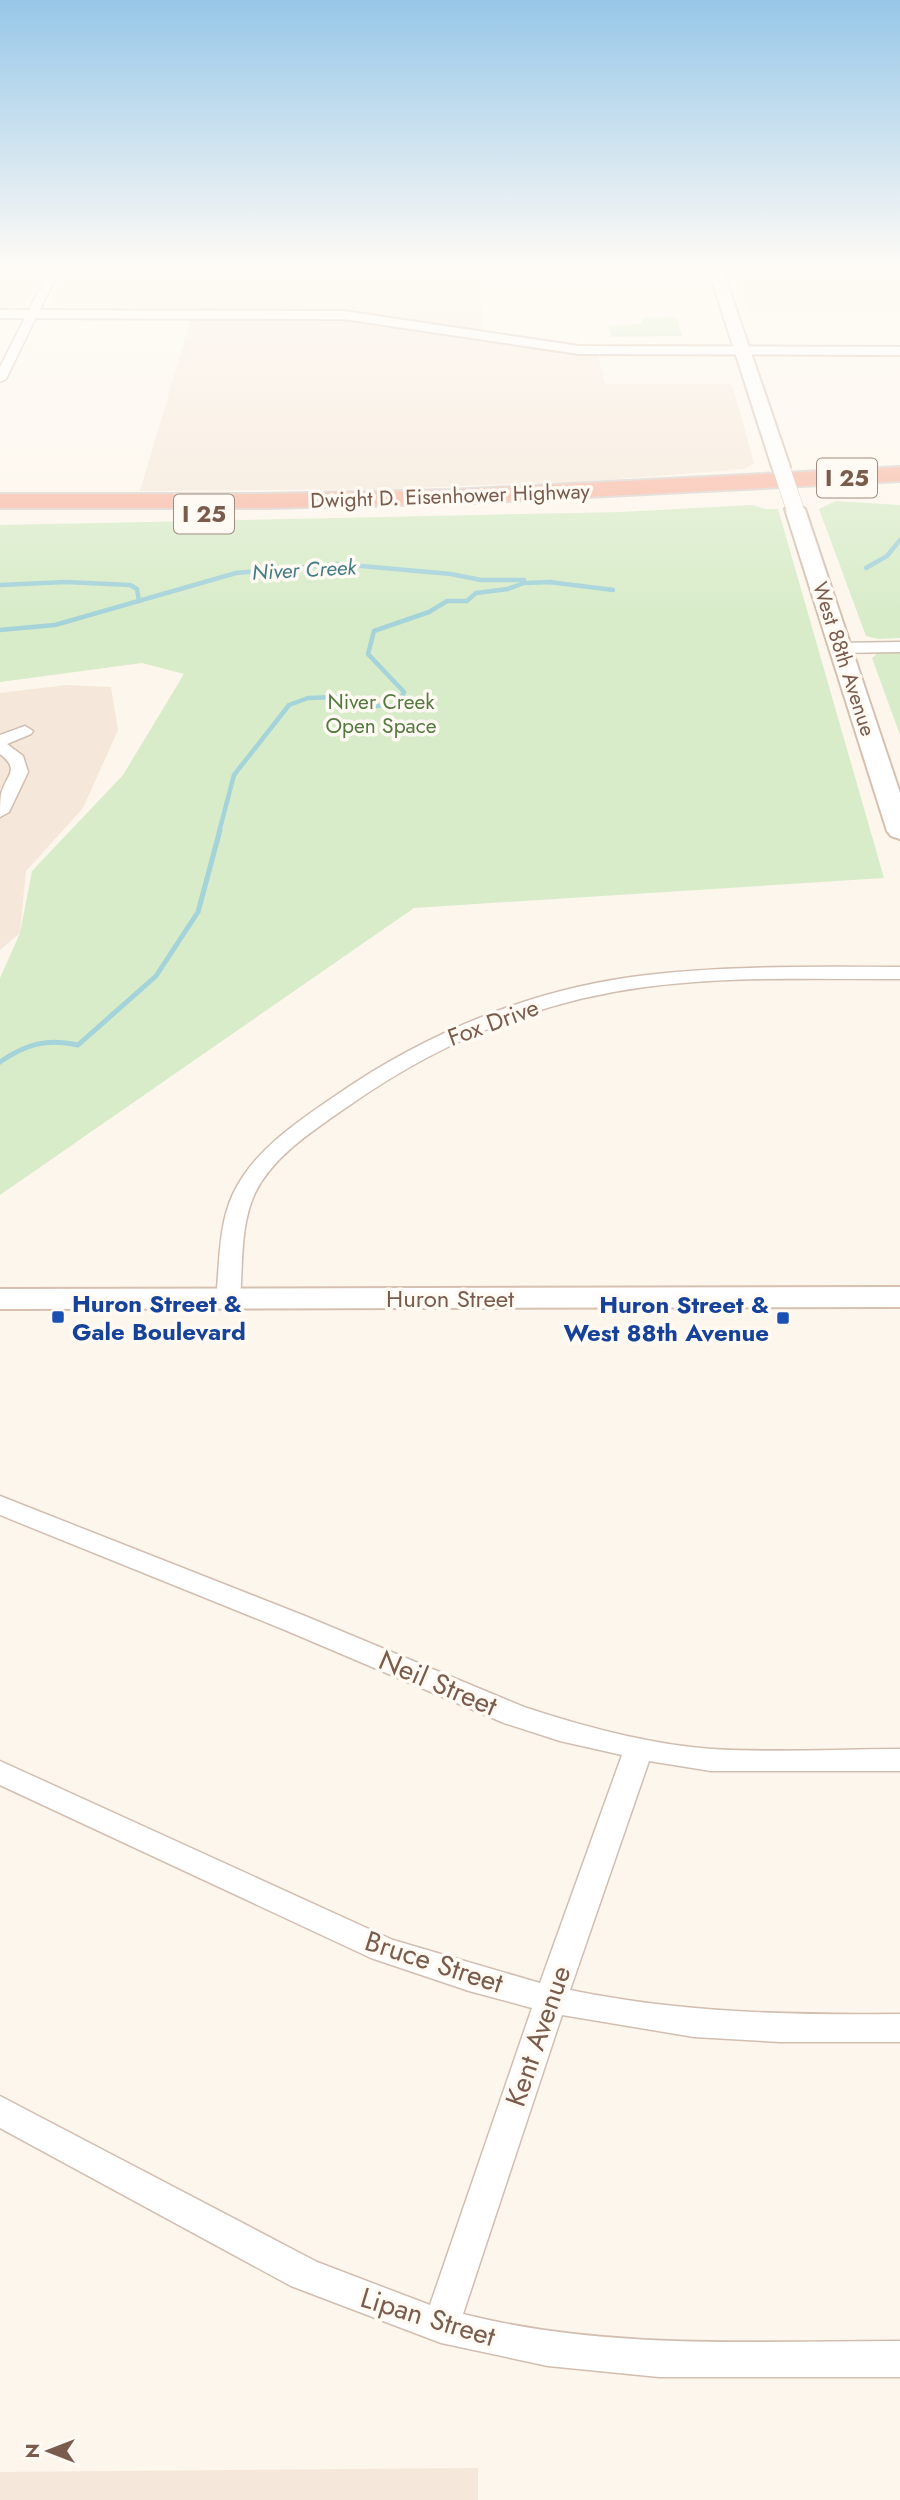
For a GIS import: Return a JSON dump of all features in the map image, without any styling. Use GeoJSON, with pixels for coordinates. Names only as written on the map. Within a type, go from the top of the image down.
{"type":"FeatureCollection","features":[{"type":"Feature","properties":{"kind":"highway","name":"Dwight D. Eisenhower Highway"},"geometry":{"type":"LineString","coordinates":[[0,501],[386,499],[900,476]]}},
{"type":"Feature","properties":{"kind":"highway","name":"Dwight D. Eisenhower Highway"},"geometry":{"type":"LineString","coordinates":[[0,512],[281,513],[538,506],[900,487]]}},
{"type":"Feature","properties":{"kind":"main road","name":"West 88th Avenue"},"geometry":{"type":"LineString","coordinates":[[754,385],[788,479],[839,648],[900,831]]}},
{"type":"Feature","properties":{"kind":"main road","name":"Huron Street"},"geometry":{"type":"LineString","coordinates":[[0,1299],[900,1297]]}},
{"type":"Feature","properties":{"kind":"street"},"geometry":{"type":"LineString","coordinates":[[839,648],[900,648]]}},
{"type":"Feature","properties":{"kind":"street"},"geometry":{"type":"LineString","coordinates":[[0,812],[20,772],[16,759],[0,744],[25,731]]}},
{"type":"Feature","properties":{"kind":"street","name":"Fox Drive"},"geometry":{"type":"LineString","coordinates":[[228,1298],[240,1206],[255,1176],[277,1151],[349,1095],[396,1064],[452,1035],[481,1022],[548,1001],[659,979],[732,974],[900,973]]}},
{"type":"Feature","properties":{"kind":"street","name":"Neil Street"},"geometry":{"type":"LineString","coordinates":[[0,1505],[295,1623],[514,1716],[559,1730],[681,1757],[737,1762],[900,1760]]}},
{"type":"Feature","properties":{"kind":"street","name":"Kent Avenue"},"geometry":{"type":"LineString","coordinates":[[441,2326],[639,1748]]}},
{"type":"Feature","properties":{"kind":"street","name":"Bruce Street"},"geometry":{"type":"LineString","coordinates":[[0,1772],[382,1949],[441,1970],[617,2013],[741,2028],[900,2028]]}},
{"type":"Feature","properties":{"kind":"street","name":"Lipan Street"},"geometry":{"type":"LineString","coordinates":[[0,2111],[304,2274],[441,2326],[548,2349],[659,2359],[900,2359]]}},
{"type":"Feature","properties":{"kind":"shaded area"},"geometry":{"type":"Polygon","coordinates":[[[171,385],[732,385],[754,463],[745,469],[604,480],[393,489],[140,491],[171,385]]]}},
{"type":"Feature","properties":{"kind":"shaded area"},"geometry":{"type":"Polygon","coordinates":[[[66,685],[111,687],[118,730],[83,808],[26,871],[20,933],[0,950],[0,693],[66,685]]]}},
{"type":"Feature","properties":{"kind":"shaded area"},"geometry":{"type":"Polygon","coordinates":[[[478,2468],[478,2500],[0,2500],[0,2472],[478,2468]]]}},
{"type":"Feature","properties":{"kind":"green space"},"geometry":{"type":"Polygon","coordinates":[[[836,501],[900,505],[900,638],[878,639],[866,636],[819,509],[836,501]]]}},
{"type":"Feature","properties":{"kind":"green space","name":"Niver Creek Open Space"},"geometry":{"type":"Polygon","coordinates":[[[752,505],[778,509],[884,878],[414,908],[0,1195],[0,978],[20,933],[32,871],[123,775],[184,674],[142,663],[0,682],[0,525],[621,512],[752,505]]]}},
{"type":"Feature","properties":{"kind":"green space"},"geometry":{"type":"Polygon","coordinates":[[[900,651],[900,735],[872,658],[879,652],[900,651]]]}},
{"type":"Feature","properties":{"kind":"waterway","name":"Niver Creek"},"geometry":{"type":"LineString","coordinates":[[866,568],[887,556],[900,540]]}},
{"type":"Feature","properties":{"kind":"waterway","name":"Niver Creek"},"geometry":{"type":"LineString","coordinates":[[139,601],[236,573],[339,564],[451,574],[481,580],[524,580]]}},
{"type":"Feature","properties":{"kind":"waterway"},"geometry":{"type":"LineString","coordinates":[[0,585],[66,582],[130,585],[137,589],[139,601]]}},
{"type":"Feature","properties":{"kind":"waterway"},"geometry":{"type":"LineString","coordinates":[[219,832],[234,775],[289,705],[308,698],[337,697],[352,707],[398,705],[404,692],[368,654],[374,631],[429,612],[447,601],[467,601],[476,593],[508,589],[524,583],[550,582]]}},
{"type":"Feature","properties":{"kind":"waterway","name":"Niver Creek"},"geometry":{"type":"LineString","coordinates":[[550,582],[613,590]]}},
{"type":"Feature","properties":{"kind":"waterway","name":"Niver Creek"},"geometry":{"type":"LineString","coordinates":[[0,630],[55,625],[139,601]]}},
{"type":"Feature","properties":{"kind":"waterway"},"geometry":{"type":"LineString","coordinates":[[0,1062],[37,1044],[56,1042],[78,1045],[156,976],[198,912],[220,830]]}},
{"type":"Feature","properties":{"kind":"place","name":"Huron Street & Gale Boulevard"},"geometry":{"type":"Point","coordinates":[58,1317]}},
{"type":"Feature","properties":{"kind":"place","name":"Huron Street & West 88th Avenue"},"geometry":{"type":"Point","coordinates":[783,1318]}}]}
